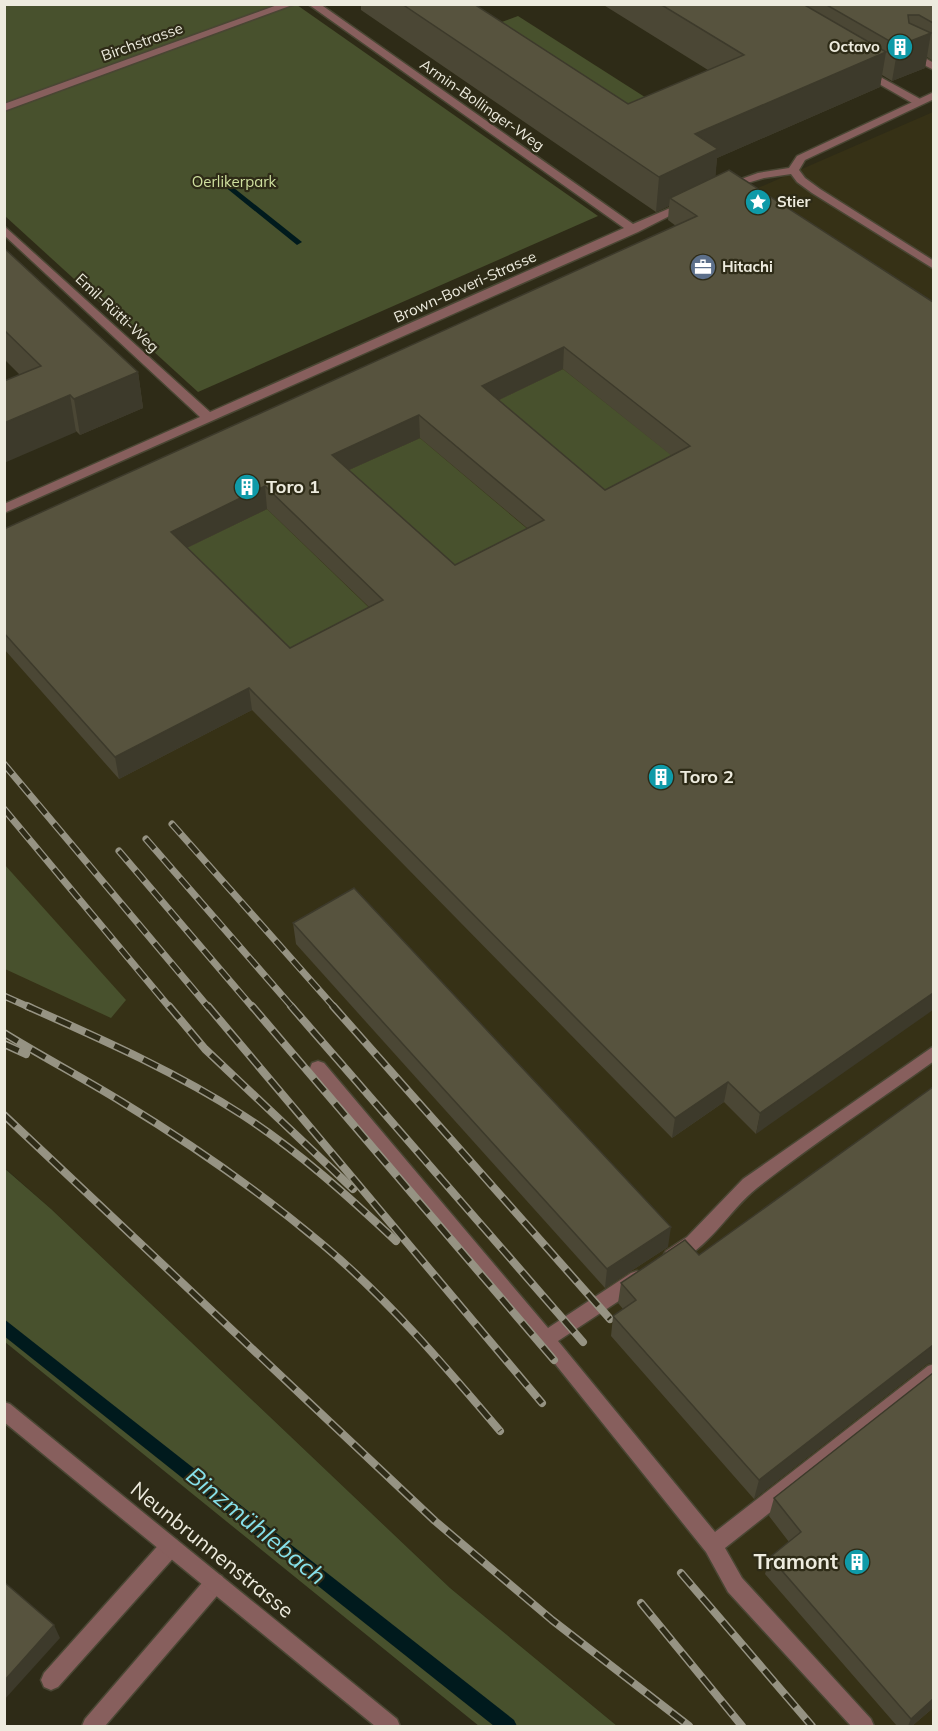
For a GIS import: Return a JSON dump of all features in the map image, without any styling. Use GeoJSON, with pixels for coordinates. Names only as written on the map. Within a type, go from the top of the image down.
{"type":"FeatureCollection","features":[{"type":"Feature","properties":{"kind":"street","name":"Birchstrasse"},"geometry":{"type":"LineString","coordinates":[[4,108],[290,4]]}},
{"type":"Feature","properties":{"kind":"street","name":"Armin-Bollinger-Weg"},"geometry":{"type":"LineString","coordinates":[[313,4],[634,230]]}},
{"type":"Feature","properties":{"kind":"street"},"geometry":{"type":"LineString","coordinates":[[908,53],[933,68]]}},
{"type":"Feature","properties":{"kind":"street"},"geometry":{"type":"LineString","coordinates":[[858,68],[918,102]]}},
{"type":"Feature","properties":{"kind":"street"},"geometry":{"type":"LineString","coordinates":[[933,95],[801,158],[795,164],[794,170],[801,180],[816,191],[933,266]]}},
{"type":"Feature","properties":{"kind":"street"},"geometry":{"type":"LineString","coordinates":[[713,192],[733,182],[794,170]]}},
{"type":"Feature","properties":{"kind":"street","name":"Brown-Boveri-Strasse"},"geometry":{"type":"LineString","coordinates":[[4,509],[634,230],[693,201]]}},
{"type":"Feature","properties":{"kind":"street","name":"Emil-Rütti-Weg"},"geometry":{"type":"LineString","coordinates":[[4,229],[209,418]]}},
{"type":"Feature","properties":{"kind":"street"},"geometry":{"type":"LineString","coordinates":[[546,1339],[693,1242],[749,1184],[933,1052]]}},
{"type":"Feature","properties":{"kind":"street"},"geometry":{"type":"LineString","coordinates":[[318,1068],[546,1339],[713,1545],[735,1585],[864,1726]]}},
{"type":"Feature","properties":{"kind":"street"},"geometry":{"type":"LineString","coordinates":[[713,1545],[933,1372]]}},
{"type":"Feature","properties":{"kind":"street","name":"Neunbrunnenstrasse"},"geometry":{"type":"LineString","coordinates":[[4,1410],[390,1726]]}},
{"type":"Feature","properties":{"kind":"street"},"geometry":{"type":"LineString","coordinates":[[51,1680],[170,1547]]}},
{"type":"Feature","properties":{"kind":"street"},"geometry":{"type":"LineString","coordinates":[[92,1726],[215,1583]]}},
{"type":"Feature","properties":{"kind":"shaded area"},"geometry":{"type":"Polygon","coordinates":[[[933,112],[933,1726],[617,1726],[450,1588],[5,1168],[4,542],[737,197],[933,112]]]}},
{"type":"Feature","properties":{"kind":"green space","name":"Oerlikerpark"},"geometry":{"type":"Polygon","coordinates":[[[4,5],[297,5],[598,216],[198,392],[5,216],[4,5]]]}},
{"type":"Feature","properties":{"kind":"green space"},"geometry":{"type":"Polygon","coordinates":[[[518,16],[673,115],[655,122],[485,28],[518,16]]]}},
{"type":"Feature","properties":{"kind":"green space"},"geometry":{"type":"Polygon","coordinates":[[[563,369],[688,468],[604,512],[482,408],[563,369]]]}},
{"type":"Feature","properties":{"kind":"green space"},"geometry":{"type":"Polygon","coordinates":[[[420,438],[543,542],[455,587],[333,477],[420,438]]]}},
{"type":"Feature","properties":{"kind":"green space"},"geometry":{"type":"Polygon","coordinates":[[[267,509],[384,622],[292,670],[174,554],[267,509]]]}},
{"type":"Feature","properties":{"kind":"green space"},"geometry":{"type":"Polygon","coordinates":[[[4,864],[126,1000],[111,1018],[5,969],[4,864]]]}},
{"type":"Feature","properties":{"kind":"green space"},"geometry":{"type":"Polygon","coordinates":[[[4,1168],[51,1209],[450,1588],[617,1726],[479,1726],[5,1342],[4,1168]]]}},
{"type":"Feature","properties":{"kind":"water"},"geometry":{"type":"Polygon","coordinates":[[[224,180],[302,242],[297,245],[219,182],[224,180]]]}},
{"type":"Feature","properties":{"kind":"building"},"geometry":{"type":"Polygon","coordinates":[[[402,4],[474,4],[628,104],[744,55],[660,4],[803,4],[886,52],[695,134],[718,149],[659,177],[402,4]]]}},
{"type":"Feature","properties":{"kind":"building"},"geometry":{"type":"Polygon","coordinates":[[[825,4],[933,4],[933,23],[919,15],[908,15],[909,23],[931,33],[898,46],[825,4]]]}},
{"type":"Feature","properties":{"kind":"building"},"geometry":{"type":"Polygon","coordinates":[[[729,170],[933,302],[933,993],[760,1113],[728,1082],[675,1118],[249,688],[115,757],[4,633],[4,529],[697,216],[670,198],[729,170]],[[564,347],[482,386],[605,490],[690,446],[564,347]],[[419,415],[332,455],[455,565],[544,520],[419,415]],[[265,486],[171,532],[290,648],[383,600],[265,486]]]}},
{"type":"Feature","properties":{"kind":"building"},"geometry":{"type":"Polygon","coordinates":[[[4,248],[138,372],[74,399],[70,395],[4,423],[4,381],[41,366],[4,330],[4,248]]]}},
{"type":"Feature","properties":{"kind":"building"},"geometry":{"type":"Polygon","coordinates":[[[354,888],[671,1227],[607,1269],[293,923],[354,888]]]}},
{"type":"Feature","properties":{"kind":"building"},"geometry":{"type":"Polygon","coordinates":[[[933,1087],[933,1345],[759,1480],[613,1316],[636,1300],[621,1283],[685,1240],[699,1255],[933,1087]]]}},
{"type":"Feature","properties":{"kind":"building","name":"Tramont"},"geometry":{"type":"Polygon","coordinates":[[[933,1373],[933,1699],[911,1719],[770,1557],[801,1532],[774,1498],[933,1373]]]}},
{"type":"Feature","properties":{"kind":"building"},"geometry":{"type":"Polygon","coordinates":[[[4,1582],[54,1625],[4,1681],[4,1582]]]}},
{"type":"Feature","properties":{"kind":"waterway","name":"Binzmühlebach"},"geometry":{"type":"LineString","coordinates":[[4,1326],[508,1726]]}},
{"type":"Feature","properties":{"kind":"railway"},"geometry":{"type":"LineString","coordinates":[[4,764],[209,1008]]}},
{"type":"Feature","properties":{"kind":"railway"},"geometry":{"type":"LineString","coordinates":[[4,809],[170,1008]]}},
{"type":"Feature","properties":{"kind":"railway"},"geometry":{"type":"LineString","coordinates":[[172,824],[335,1008]]}},
{"type":"Feature","properties":{"kind":"railway"},"geometry":{"type":"LineString","coordinates":[[146,839],[293,1008]]}},
{"type":"Feature","properties":{"kind":"railway"},"geometry":{"type":"LineString","coordinates":[[119,851],[253,1008]]}},
{"type":"Feature","properties":{"kind":"railway"},"geometry":{"type":"LineString","coordinates":[[4,996],[31,1008]]}},
{"type":"Feature","properties":{"kind":"railway"},"geometry":{"type":"LineString","coordinates":[[27,1006],[165,1071],[244,1116],[323,1175],[396,1241]]}},
{"type":"Feature","properties":{"kind":"railway"},"geometry":{"type":"LineString","coordinates":[[169,1006],[205,1049],[353,1189]]}},
{"type":"Feature","properties":{"kind":"railway"},"geometry":{"type":"LineString","coordinates":[[208,1006],[542,1403]]}},
{"type":"Feature","properties":{"kind":"railway"},"geometry":{"type":"LineString","coordinates":[[252,1006],[554,1360]]}},
{"type":"Feature","properties":{"kind":"railway"},"geometry":{"type":"LineString","coordinates":[[291,1006],[583,1342]]}},
{"type":"Feature","properties":{"kind":"railway"},"geometry":{"type":"LineString","coordinates":[[333,1006],[610,1319]]}},
{"type":"Feature","properties":{"kind":"railway"},"geometry":{"type":"LineString","coordinates":[[4,1033],[174,1134],[298,1224],[346,1265],[393,1310],[500,1431]]}},
{"type":"Feature","properties":{"kind":"railway"},"geometry":{"type":"LineString","coordinates":[[4,1044],[26,1054]]}},
{"type":"Feature","properties":{"kind":"railway"},"geometry":{"type":"LineString","coordinates":[[4,1115],[435,1521],[552,1620],[689,1726]]}},
{"type":"Feature","properties":{"kind":"railway"},"geometry":{"type":"LineString","coordinates":[[681,1573],[812,1726]]}},
{"type":"Feature","properties":{"kind":"railway"},"geometry":{"type":"LineString","coordinates":[[641,1603],[742,1726]]}},
{"type":"Feature","properties":{"kind":"place","name":"Octavo"},"geometry":{"type":"Point","coordinates":[900,47]}},
{"type":"Feature","properties":{"kind":"place","name":"Stier"},"geometry":{"type":"Point","coordinates":[758,202]}},
{"type":"Feature","properties":{"kind":"place","name":"Hitachi"},"geometry":{"type":"Point","coordinates":[703,267]}},
{"type":"Feature","properties":{"kind":"place","name":"Toro 1"},"geometry":{"type":"Point","coordinates":[247,487]}},
{"type":"Feature","properties":{"kind":"place","name":"Toro 2"},"geometry":{"type":"Point","coordinates":[661,777]}},
{"type":"Feature","properties":{"kind":"place","name":"Tramont"},"geometry":{"type":"Point","coordinates":[857,1562]}}]}
